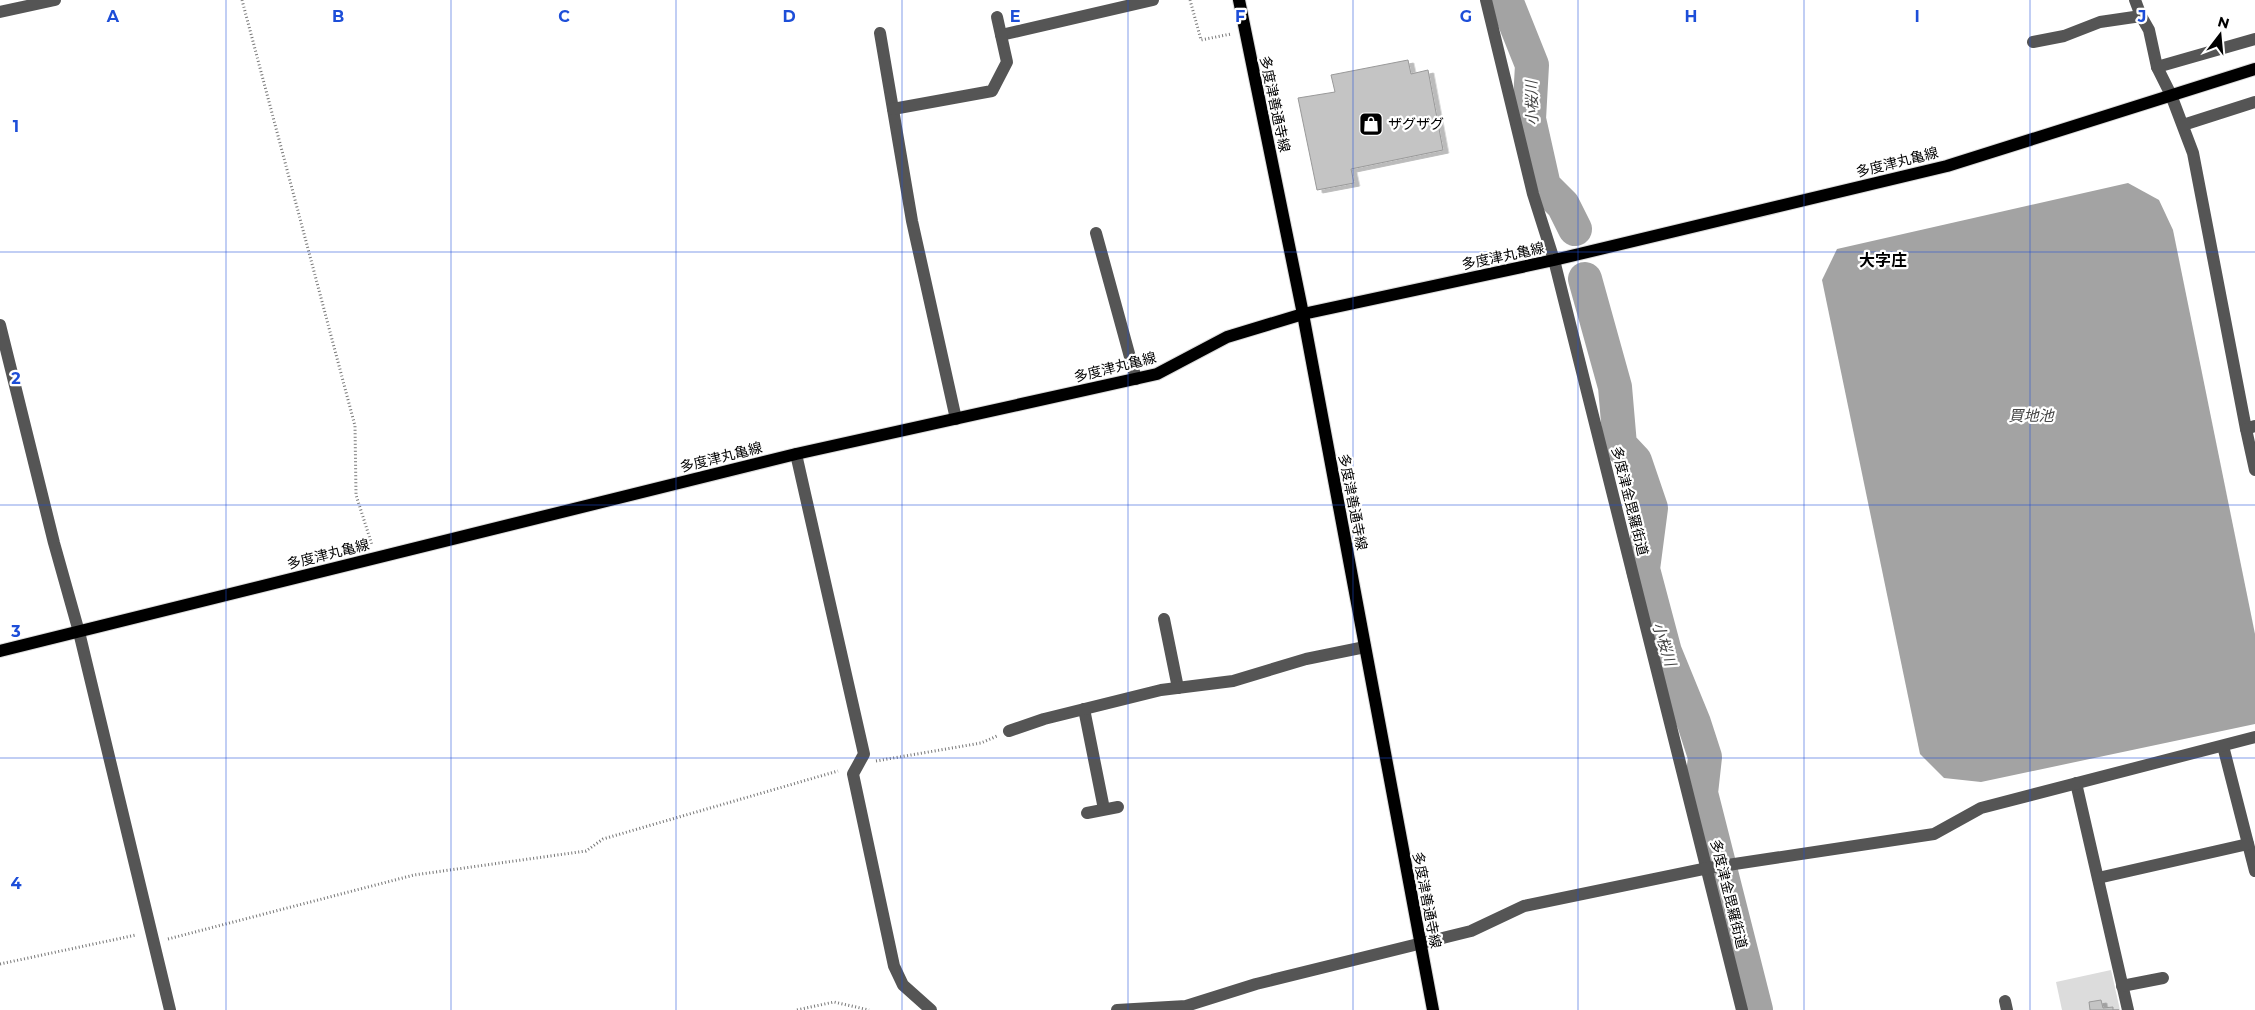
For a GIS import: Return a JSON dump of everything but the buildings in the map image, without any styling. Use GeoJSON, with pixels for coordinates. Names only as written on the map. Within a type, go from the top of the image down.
{"type":"FeatureCollection","features":[{"type":"Feature","properties":{"kind":"main road","name":"多度津善通寺線"},"geometry":{"type":"LineString","coordinates":[[1239,0],[1303,314],[1433,1010]]}},
{"type":"Feature","properties":{"kind":"main road","name":"多度津丸亀線"},"geometry":{"type":"LineString","coordinates":[[0,651],[796,454],[1157,374],[1227,337],[1303,314],[1554,260],[1947,166],[2255,68]]}},
{"type":"Feature","properties":{"kind":"street"},"geometry":{"type":"LineString","coordinates":[[0,12],[55,0]]}},
{"type":"Feature","properties":{"kind":"street"},"geometry":{"type":"LineString","coordinates":[[1001,35],[1153,0]]}},
{"type":"Feature","properties":{"kind":"street","name":"多度津金毘羅街道"},"geometry":{"type":"LineString","coordinates":[[1486,0],[1533,194],[1554,260],[1708,868],[1742,1010]]}},
{"type":"Feature","properties":{"kind":"street"},"geometry":{"type":"LineString","coordinates":[[2135,0],[2141,16],[2150,30],[2157,67],[2171,95],[2193,153],[2250,427],[2255,470]]}},
{"type":"Feature","properties":{"kind":"street"},"geometry":{"type":"LineString","coordinates":[[2033,42],[2064,36],[2100,22],[2141,16]]}},
{"type":"Feature","properties":{"kind":"street"},"geometry":{"type":"LineString","coordinates":[[894,109],[992,91],[1008,62],[997,17]]}},
{"type":"Feature","properties":{"kind":"street"},"geometry":{"type":"LineString","coordinates":[[880,34],[912,221],[956,419]]}},
{"type":"Feature","properties":{"kind":"street"},"geometry":{"type":"LineString","coordinates":[[2157,67],[2255,39]]}},
{"type":"Feature","properties":{"kind":"street"},"geometry":{"type":"LineString","coordinates":[[2183,125],[2255,102]]}},
{"type":"Feature","properties":{"kind":"street"},"geometry":{"type":"LineString","coordinates":[[1096,233],[1136,379]]}},
{"type":"Feature","properties":{"kind":"street"},"geometry":{"type":"LineString","coordinates":[[0,325],[54,543],[79,632],[96,710],[154,937],[170,1010]]}},
{"type":"Feature","properties":{"kind":"street"},"geometry":{"type":"LineString","coordinates":[[796,454],[864,754],[856,769],[894,966],[903,985],[931,1010]]}},
{"type":"Feature","properties":{"kind":"street"},"geometry":{"type":"LineString","coordinates":[[1164,619],[1178,688]]}},
{"type":"Feature","properties":{"kind":"street"},"geometry":{"type":"LineString","coordinates":[[1009,731],[1044,719],[1084,709],[1178,688],[1232,680],[1306,659],[1365,647]]}},
{"type":"Feature","properties":{"kind":"street"},"geometry":{"type":"LineString","coordinates":[[1084,709],[1104,810]]}},
{"type":"Feature","properties":{"kind":"street"},"geometry":{"type":"LineString","coordinates":[[1117,1010],[1186,1008],[1256,984],[1471,931],[1524,906],[1708,868],[1934,834],[1981,808],[2255,737]]}},
{"type":"Feature","properties":{"kind":"street"},"geometry":{"type":"LineString","coordinates":[[2223,746],[2255,871]]}},
{"type":"Feature","properties":{"kind":"street"},"geometry":{"type":"LineString","coordinates":[[2076,783],[2128,1010]]}},
{"type":"Feature","properties":{"kind":"street"},"geometry":{"type":"LineString","coordinates":[[1087,812],[1118,807]]}},
{"type":"Feature","properties":{"kind":"street"},"geometry":{"type":"LineString","coordinates":[[2098,878],[2248,844]]}},
{"type":"Feature","properties":{"kind":"street"},"geometry":{"type":"LineString","coordinates":[[2122,986],[2162,978]]}},
{"type":"Feature","properties":{"kind":"path"},"geometry":{"type":"LineString","coordinates":[[242,0],[355,426],[356,495],[376,558]]}},
{"type":"Feature","properties":{"kind":"path"},"geometry":{"type":"LineString","coordinates":[[1190,0],[1201,40],[1245,31]]}},
{"type":"Feature","properties":{"kind":"path"},"geometry":{"type":"LineString","coordinates":[[0,964],[154,937],[414,875],[586,851],[603,839],[840,770],[856,769],[980,743],[1009,731]]}},
{"type":"Feature","properties":{"kind":"path"},"geometry":{"type":"LineString","coordinates":[[797,1010],[834,1002],[869,1010]]}},
{"type":"Feature","properties":{"kind":"shaded area"},"geometry":{"type":"Polygon","coordinates":[[[2111,970],[2120,1010],[2062,1010],[2056,982],[2111,970]]]}},
{"type":"Feature","properties":{"kind":"water","name":"買地池"},"geometry":{"type":"Polygon","coordinates":[[[2128,183],[2159,200],[2173,230],[2255,634],[2255,724],[1981,782],[1944,778],[1920,754],[1822,280],[1837,249],[2128,183]]]}},
{"type":"Feature","properties":{"kind":"waterway","name":"小桜川"},"geometry":{"type":"LineString","coordinates":[[1506,0],[1532,65],[1529,119],[1544,186],[1563,205],[1575,229]]}},
{"type":"Feature","properties":{"kind":"waterway","name":"小桜川"},"geometry":{"type":"LineString","coordinates":[[1585,279],[1615,387],[1620,445],[1635,461],[1651,508],[1643,569],[1665,652],[1694,723],[1705,757],[1701,793],[1756,1010]]}},
{"type":"Feature","properties":{"kind":"place","name":"ザグザグ"},"geometry":{"type":"Point","coordinates":[1371,124]}},
{"type":"Feature","properties":{"kind":"district","name":"大字庄"},"geometry":{"type":"Point","coordinates":[1883,260]}}]}
